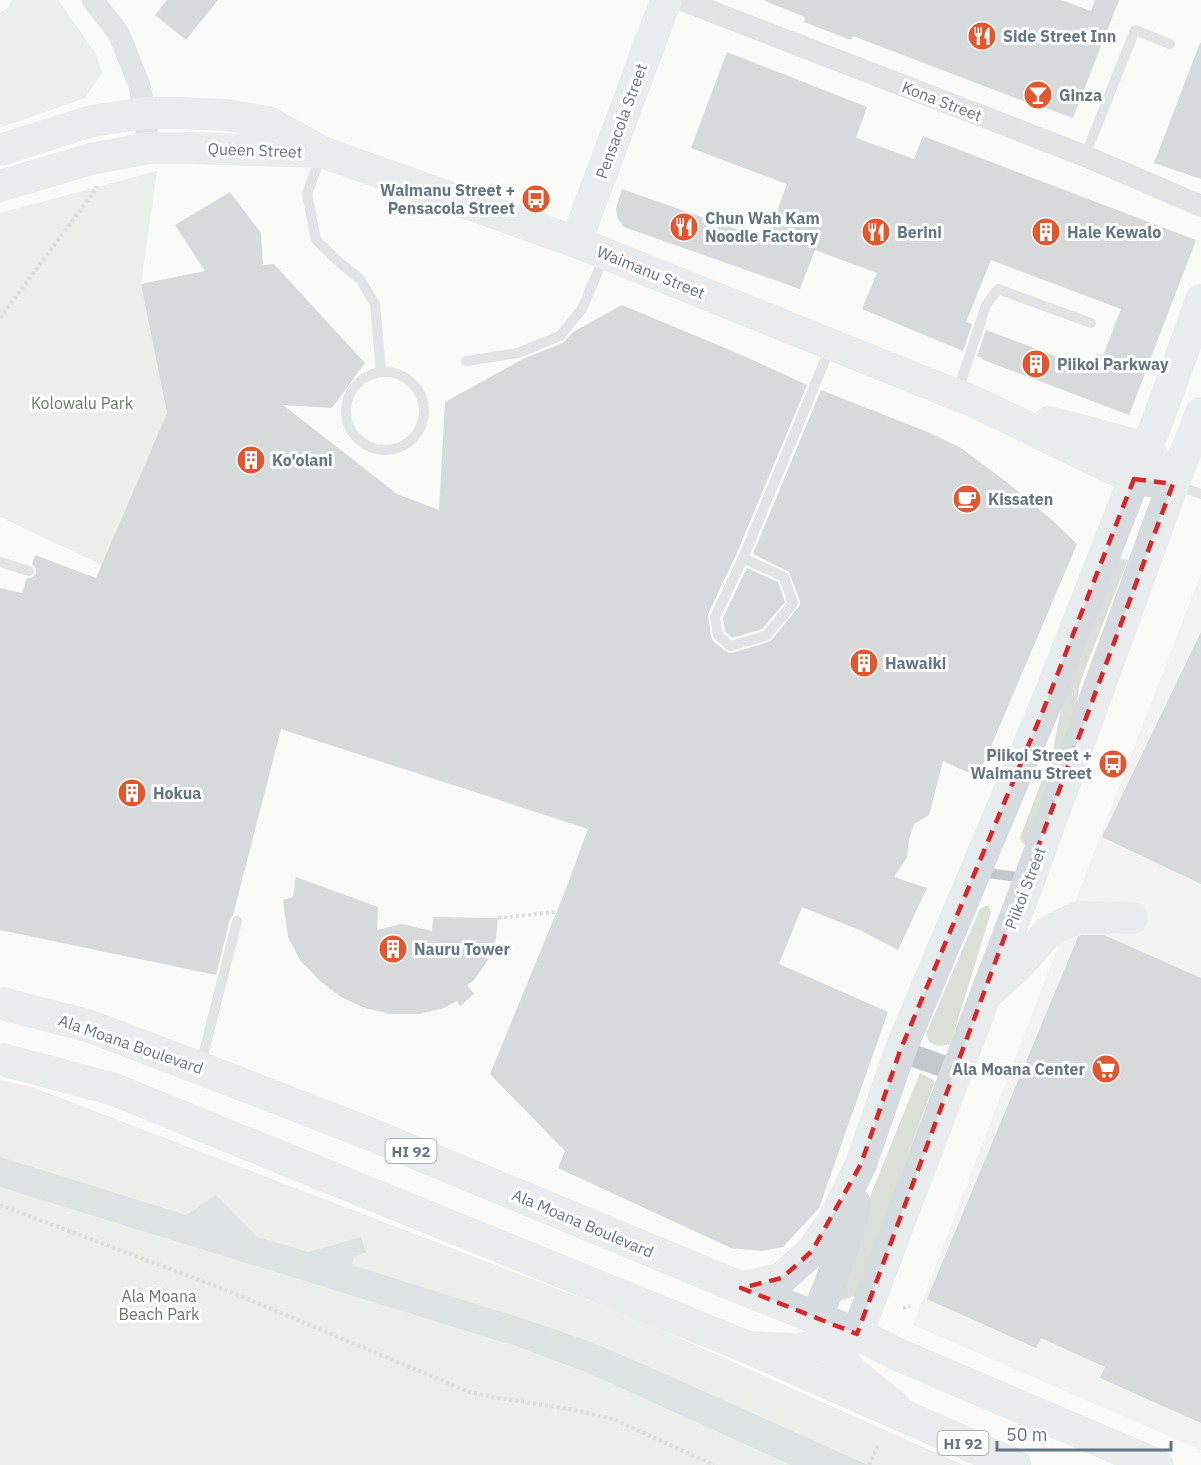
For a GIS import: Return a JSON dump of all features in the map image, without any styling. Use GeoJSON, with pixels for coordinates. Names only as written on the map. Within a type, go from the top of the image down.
{"type":"FeatureCollection","features":[{"type":"Feature","properties":{"kind":"main road","name":"Ala Moana Boulevard"},"geometry":{"type":"LineString","coordinates":[[0,1003],[89,1026],[375,1136],[741,1288],[834,1332],[910,1359],[1157,1465]]}},
{"type":"Feature","properties":{"kind":"main road","name":"HI 92"},"geometry":{"type":"LineString","coordinates":[[0,1059],[113,1089],[747,1347],[1015,1465]]}},
{"type":"Feature","properties":{"kind":"street"},"geometry":{"type":"LineString","coordinates":[[93,0],[119,34],[139,84],[145,113],[148,148]]}},
{"type":"Feature","properties":{"kind":"street","name":"Pensacola Street"},"geometry":{"type":"LineString","coordinates":[[576,242],[666,0]]}},
{"type":"Feature","properties":{"kind":"street","name":"Kona Street"},"geometry":{"type":"LineString","coordinates":[[682,0],[1085,156],[1201,206]]}},
{"type":"Feature","properties":{"kind":"street","name":"Queen Street"},"geometry":{"type":"LineString","coordinates":[[0,150],[92,121],[145,113],[181,112],[225,115],[268,122],[322,152]]}},
{"type":"Feature","properties":{"kind":"street","name":"Queen Street"},"geometry":{"type":"LineString","coordinates":[[0,186],[91,159],[148,148],[322,152]]}},
{"type":"Feature","properties":{"kind":"street","name":"Waimanu Street"},"geometry":{"type":"LineString","coordinates":[[322,152],[576,242],[832,344],[967,399],[1134,478],[1187,489]]}},
{"type":"Feature","properties":{"kind":"street"},"geometry":{"type":"LineString","coordinates":[[741,1288],[782,1278],[812,1251],[833,1221],[861,1164],[900,1051],[1047,701],[1147,448],[1201,300]]}},
{"type":"Feature","properties":{"kind":"street","name":"Waimanu Street"},"geometry":{"type":"LineString","coordinates":[[967,399],[1147,448]]}},
{"type":"Feature","properties":{"kind":"street","name":"Piikoi Street"},"geometry":{"type":"LineString","coordinates":[[834,1332],[957,1071],[1030,878],[1187,489],[1201,413]]}},
{"type":"Feature","properties":{"kind":"street"},"geometry":{"type":"LineString","coordinates":[[1147,448],[1187,489]]}},
{"type":"Feature","properties":{"kind":"street"},"geometry":{"type":"LineString","coordinates":[[984,996],[1019,966],[1048,932],[1077,916],[1132,918]]}},
{"type":"Feature","properties":{"kind":"street"},"geometry":{"type":"LineString","coordinates":[[900,1051],[957,1071]]}},
{"type":"Feature","properties":{"kind":"street"},"geometry":{"type":"LineString","coordinates":[[861,1164],[853,1216],[830,1284],[834,1332],[853,1373],[911,1420]]}},
{"type":"Feature","properties":{"kind":"street"},"geometry":{"type":"LineString","coordinates":[[747,1347],[799,1349],[834,1332]]}},
{"type":"Feature","properties":{"kind":"lane"},"geometry":{"type":"LineString","coordinates":[[1085,156],[1135,30],[1170,44]]}},
{"type":"Feature","properties":{"kind":"lane"},"geometry":{"type":"LineString","coordinates":[[322,152],[307,194],[316,240],[360,279],[375,304],[381,371]]}},
{"type":"Feature","properties":{"kind":"lane"},"geometry":{"type":"LineString","coordinates":[[466,361],[518,353],[560,336],[582,309],[605,254]]}},
{"type":"Feature","properties":{"kind":"lane"},"geometry":{"type":"LineString","coordinates":[[967,399],[986,305],[998,289],[1091,322]]}},
{"type":"Feature","properties":{"kind":"lane"},"geometry":{"type":"LineString","coordinates":[[742,558],[784,577],[793,603],[766,636],[730,646],[718,635],[715,617],[832,344]]}},
{"type":"Feature","properties":{"kind":"lane"},"geometry":{"type":"LineString","coordinates":[[381,371],[394,372],[416,386],[423,398],[425,411],[416,435],[406,444],[393,449],[380,449],[367,445],[357,438],[346,415],[351,392],[369,375],[381,371]]}},
{"type":"Feature","properties":{"kind":"lane"},"geometry":{"type":"LineString","coordinates":[[0,562],[29,571]]}},
{"type":"Feature","properties":{"kind":"lane"},"geometry":{"type":"LineString","coordinates":[[976,872],[1030,878]]}},
{"type":"Feature","properties":{"kind":"lane"},"geometry":{"type":"LineString","coordinates":[[200,1068],[237,921]]}},
{"type":"Feature","properties":{"kind":"path"},"geometry":{"type":"LineString","coordinates":[[0,318],[96,189],[91,159]]}},
{"type":"Feature","properties":{"kind":"path"},"geometry":{"type":"LineString","coordinates":[[498,918],[556,912]]}},
{"type":"Feature","properties":{"kind":"path"},"geometry":{"type":"LineString","coordinates":[[0,1205],[231,1292],[468,1392],[568,1408],[613,1419],[714,1465]]}},
{"type":"Feature","properties":{"kind":"path"},"geometry":{"type":"LineString","coordinates":[[903,1308],[910,1306]]}},
{"type":"Feature","properties":{"kind":"path"},"geometry":{"type":"LineString","coordinates":[[869,1464],[879,1444]]}},
{"type":"Feature","properties":{"kind":"highlighted area"},"geometry":{"type":"Polygon","coordinates":[[[1134,479],[1173,484],[857,1334],[741,1288],[782,1278],[812,1251],[861,1164],[900,1051],[1047,701],[1134,479]]]}},
{"type":"Feature","properties":{"kind":"shaded area","name":"Ala Moana Center"},"geometry":{"type":"Polygon","coordinates":[[[1201,573],[1201,1450],[913,1325],[1201,573]]]}},
{"type":"Feature","properties":{"kind":"shaded area"},"geometry":{"type":"Polygon","coordinates":[[[0,1157],[186,1215],[216,1195],[257,1237],[309,1252],[361,1237],[366,1252],[354,1257],[352,1265],[591,1342],[868,1465],[791,1465],[588,1373],[516,1346],[0,1187],[0,1157]]]}},
{"type":"Feature","properties":{"kind":"green space"},"geometry":{"type":"Polygon","coordinates":[[[11,0],[58,0],[96,54],[102,73],[85,98],[0,127],[0,13],[9,7],[11,0]]]}},
{"type":"Feature","properties":{"kind":"green space","name":"Kolowalu Park"},"geometry":{"type":"Polygon","coordinates":[[[157,171],[141,284],[167,413],[102,565],[0,517],[0,213],[157,171]]]}},
{"type":"Feature","properties":{"kind":"green space"},"geometry":{"type":"Polygon","coordinates":[[[1117,558],[1128,560],[1082,677],[1076,709],[1029,841],[1025,845],[1020,838],[1053,751],[1062,702],[1117,558]]]}},
{"type":"Feature","properties":{"kind":"green space"},"geometry":{"type":"Polygon","coordinates":[[[989,906],[991,912],[952,1039],[949,1044],[941,1046],[933,1044],[928,1040],[927,1031],[980,909],[989,906]]]}},
{"type":"Feature","properties":{"kind":"green space"},"geometry":{"type":"Polygon","coordinates":[[[920,1073],[935,1081],[856,1296],[839,1301],[848,1251],[920,1073]]]}},
{"type":"Feature","properties":{"kind":"green space","name":"Ala Moana Beach Park"},"geometry":{"type":"Polygon","coordinates":[[[0,1080],[32,1087],[644,1322],[963,1465],[0,1465],[0,1080]]]}},
{"type":"Feature","properties":{"kind":"building"},"geometry":{"type":"Polygon","coordinates":[[[167,0],[218,0],[186,40],[155,15],[167,0]]]}},
{"type":"Feature","properties":{"kind":"building"},"geometry":{"type":"Polygon","coordinates":[[[765,0],[1061,0],[1091,11],[1095,0],[1119,0],[1073,118],[853,36],[851,40],[804,22],[805,17],[765,0]]]}},
{"type":"Feature","properties":{"kind":"building"},"geometry":{"type":"Polygon","coordinates":[[[1201,43],[1201,179],[1154,163],[1201,43]]]}},
{"type":"Feature","properties":{"kind":"building"},"geometry":{"type":"Polygon","coordinates":[[[727,52],[867,107],[856,138],[914,159],[923,136],[1196,240],[1129,415],[977,356],[986,330],[1090,369],[1096,353],[1103,356],[1121,309],[991,260],[966,322],[972,324],[963,351],[862,309],[877,273],[815,250],[800,289],[624,227],[618,219],[616,209],[622,189],[767,240],[787,184],[691,148],[727,52]]]}},
{"type":"Feature","properties":{"kind":"building"},"geometry":{"type":"Polygon","coordinates":[[[230,192],[261,233],[263,265],[274,264],[365,363],[332,408],[283,405],[397,494],[439,510],[445,402],[525,358],[563,343],[573,332],[622,305],[807,385],[736,555],[708,614],[713,641],[728,653],[771,641],[800,605],[789,572],[753,554],[821,390],[930,433],[961,448],[1008,483],[1077,544],[978,777],[943,761],[929,815],[914,824],[907,857],[894,877],[927,888],[898,950],[862,931],[802,907],[779,964],[888,1012],[819,1208],[783,1247],[762,1251],[731,1248],[558,1168],[565,1151],[490,1074],[562,899],[588,829],[281,729],[216,975],[0,930],[0,588],[22,593],[27,578],[36,574],[36,569],[32,564],[35,555],[96,578],[167,413],[141,284],[205,271],[175,225],[230,192]]]}},
{"type":"Feature","properties":{"kind":"building"},"geometry":{"type":"Polygon","coordinates":[[[747,568],[778,582],[785,602],[762,629],[732,638],[725,631],[723,618],[747,568]]]}},
{"type":"Feature","properties":{"kind":"building"},"geometry":{"type":"Polygon","coordinates":[[[1201,632],[1201,884],[1102,837],[1201,632]]]}},
{"type":"Feature","properties":{"kind":"building","name":"Nauru Tower"},"geometry":{"type":"Polygon","coordinates":[[[296,877],[378,907],[377,930],[402,924],[432,931],[433,917],[498,918],[496,938],[488,960],[474,980],[467,985],[474,994],[460,1006],[457,1001],[444,1008],[419,1014],[390,1014],[365,1008],[341,997],[320,981],[300,960],[288,937],[283,900],[293,897],[296,877]]]}},
{"type":"Feature","properties":{"kind":"building","name":"Ala Moana Center"},"geometry":{"type":"Polygon","coordinates":[[[1104,935],[1201,978],[1201,1423],[1100,1378],[1105,1367],[1041,1338],[1036,1348],[927,1299],[1078,937],[1104,935]]]}},
{"type":"Feature","properties":{"kind":"place","name":"Side Street Inn"},"geometry":{"type":"Point","coordinates":[982,36]}},
{"type":"Feature","properties":{"kind":"place","name":"Ginza"},"geometry":{"type":"Point","coordinates":[1038,95]}},
{"type":"Feature","properties":{"kind":"place","name":"Waimanu Street + Pensacola Street"},"geometry":{"type":"Point","coordinates":[536,199]}},
{"type":"Feature","properties":{"kind":"place","name":"Chun Wah Kam Noodle Factory"},"geometry":{"type":"Point","coordinates":[684,227]}},
{"type":"Feature","properties":{"kind":"place","name":"Berini"},"geometry":{"type":"Point","coordinates":[876,232]}},
{"type":"Feature","properties":{"kind":"place","name":"Hale Kewalo"},"geometry":{"type":"Point","coordinates":[1046,232]}},
{"type":"Feature","properties":{"kind":"place","name":"Piikoi Parkway"},"geometry":{"type":"Point","coordinates":[1036,364]}},
{"type":"Feature","properties":{"kind":"place","name":"Ko'olani"},"geometry":{"type":"Point","coordinates":[251,460]}},
{"type":"Feature","properties":{"kind":"place","name":"Kissaten"},"geometry":{"type":"Point","coordinates":[967,499]}},
{"type":"Feature","properties":{"kind":"place","name":"Hawaiki"},"geometry":{"type":"Point","coordinates":[864,663]}},
{"type":"Feature","properties":{"kind":"place","name":"Piikoi Street + Waimanu Street"},"geometry":{"type":"Point","coordinates":[1113,764]}},
{"type":"Feature","properties":{"kind":"place","name":"Hokua"},"geometry":{"type":"Point","coordinates":[132,793]}},
{"type":"Feature","properties":{"kind":"place","name":"Nauru Tower"},"geometry":{"type":"Point","coordinates":[393,949]}},
{"type":"Feature","properties":{"kind":"place","name":"Ala Moana Center"},"geometry":{"type":"Point","coordinates":[1106,1069]}}]}
